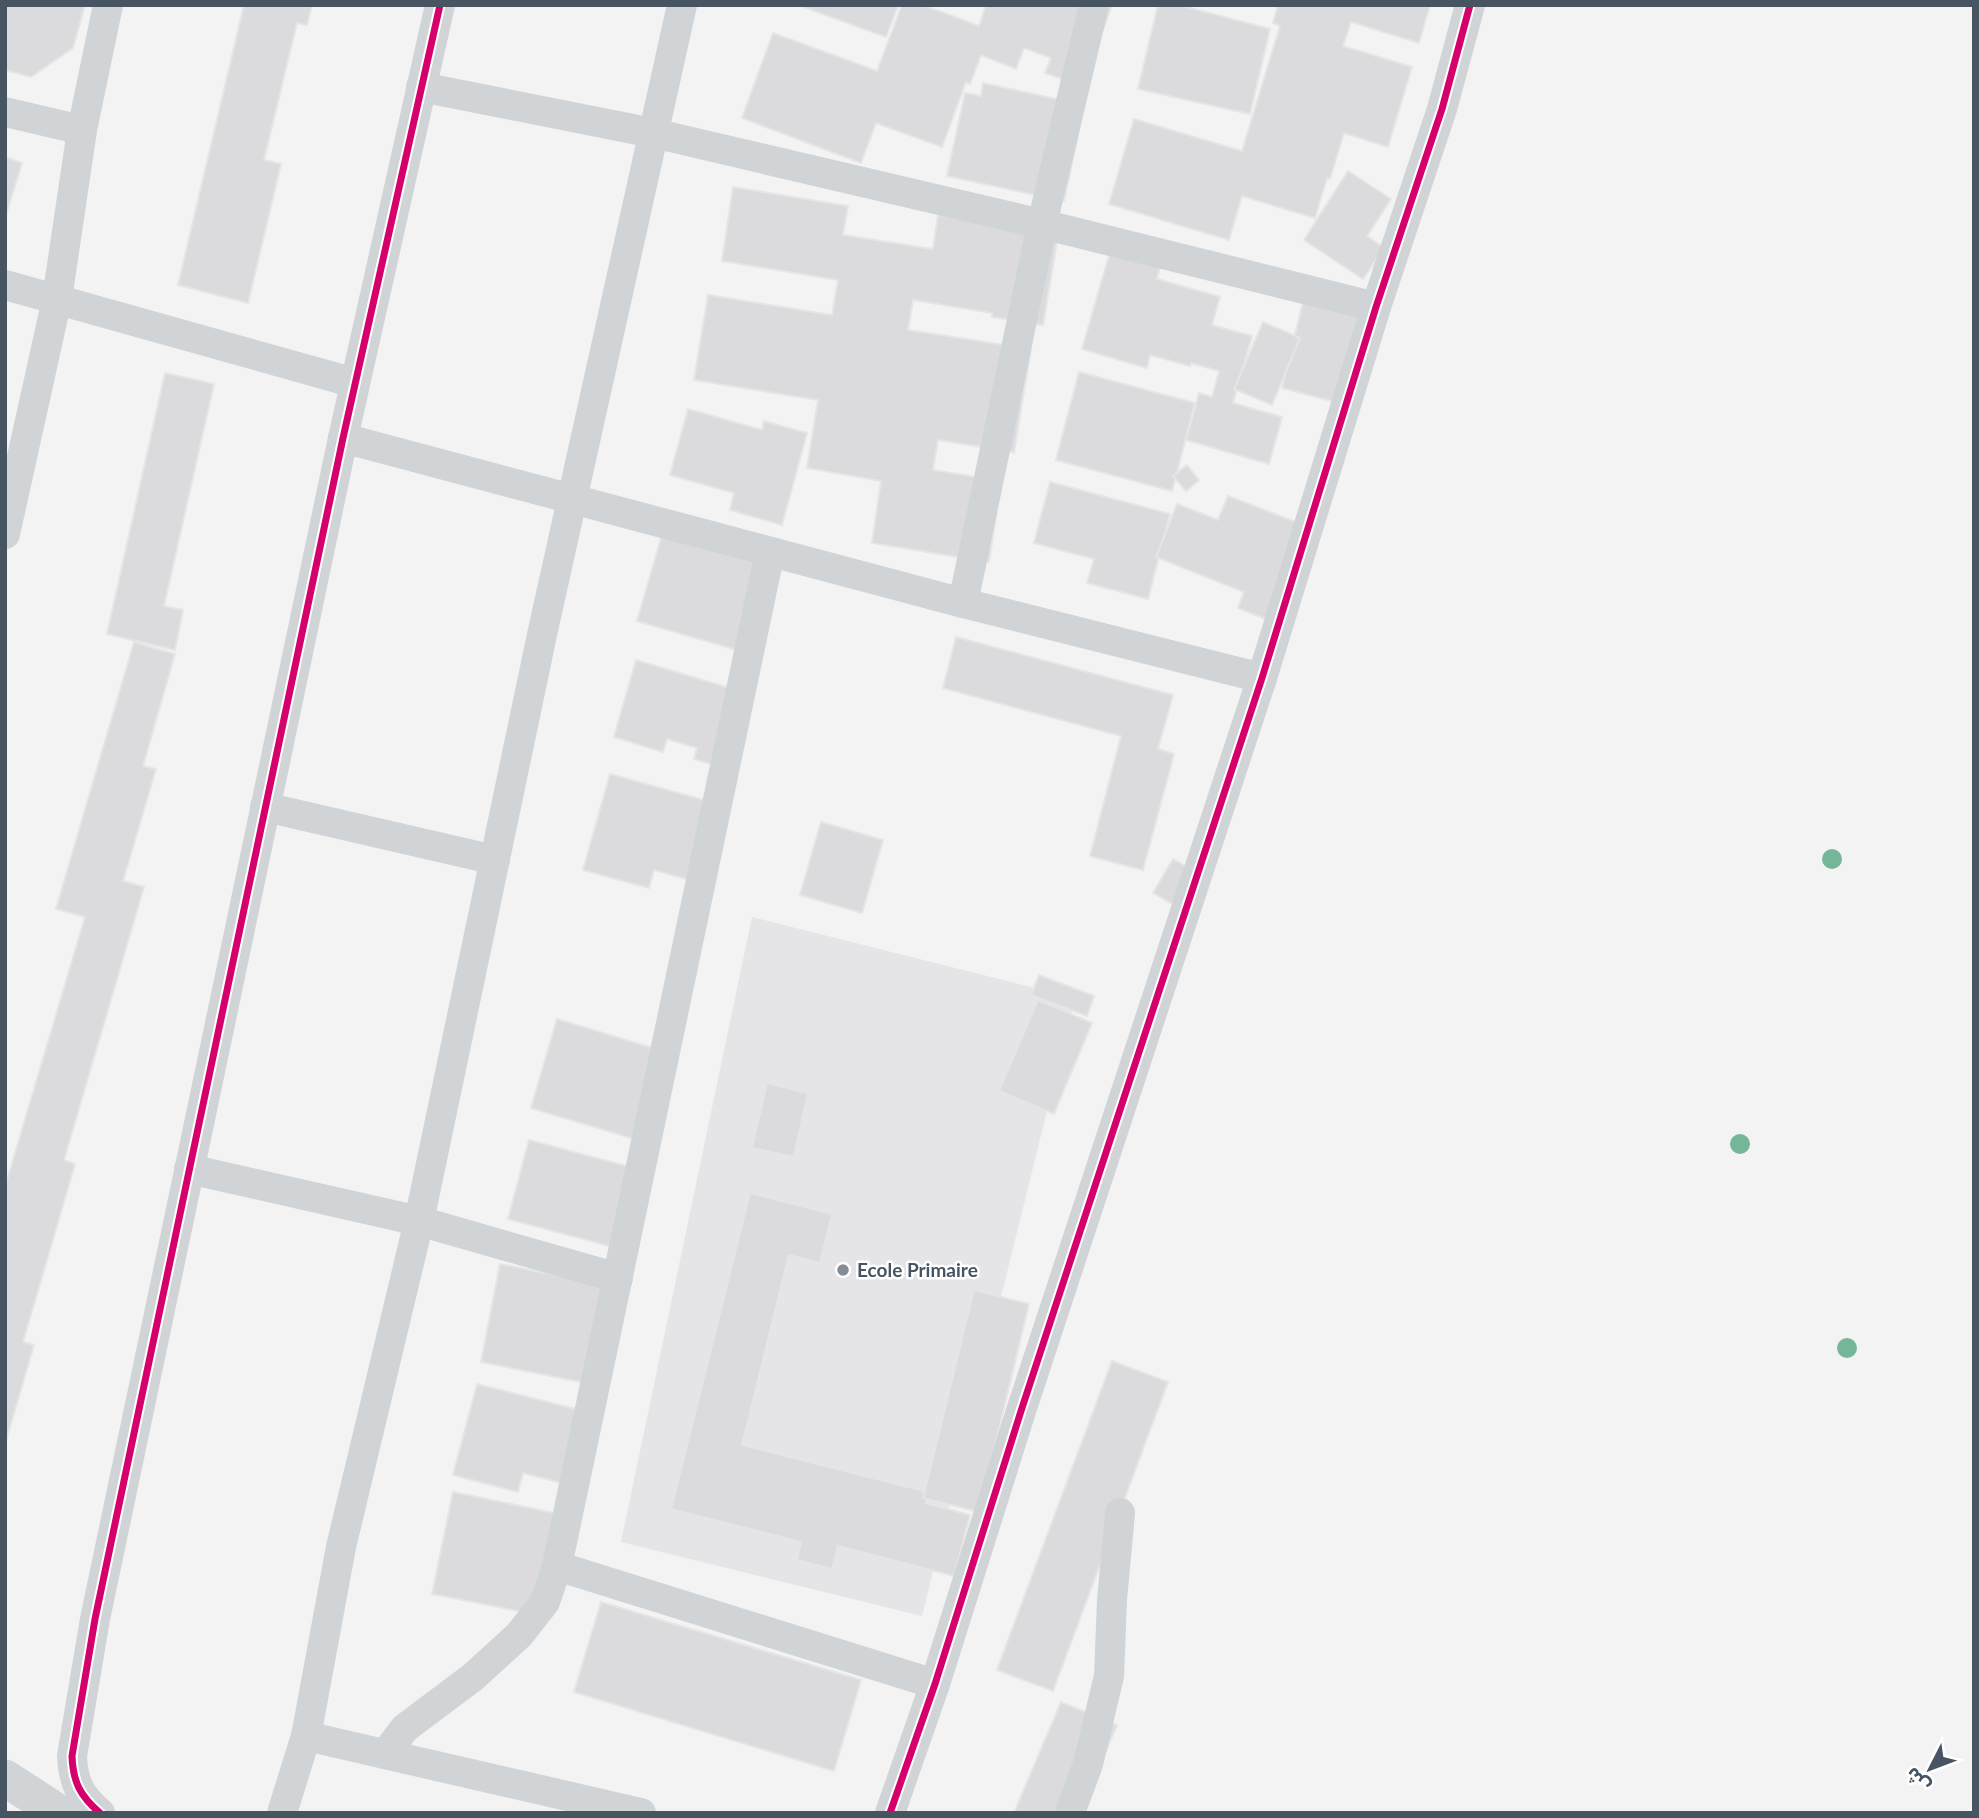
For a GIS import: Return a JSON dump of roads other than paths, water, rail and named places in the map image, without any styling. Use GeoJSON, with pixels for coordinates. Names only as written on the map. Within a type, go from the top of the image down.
{"type":"FeatureCollection","features":[{"type":"Feature","properties":{"kind":"street"},"geometry":{"type":"LineString","coordinates":[[5,534],[57,299],[82,130],[108,5]]}},
{"type":"Feature","properties":{"kind":"street"},"geometry":{"type":"LineString","coordinates":[[100,1813],[77,1789],[72,1756],[94,1619],[342,438],[440,5]]}},
{"type":"Feature","properties":{"kind":"street"},"geometry":{"type":"LineString","coordinates":[[282,1813],[306,1736],[341,1547],[419,1221],[573,499],[682,5]]}},
{"type":"Feature","properties":{"kind":"street"},"geometry":{"type":"LineString","coordinates":[[962,603],[1042,224],[1094,5]]}},
{"type":"Feature","properties":{"kind":"street"},"geometry":{"type":"LineString","coordinates":[[890,1813],[935,1684],[1021,1411],[1262,678],[1376,307],[1442,109],[1470,5]]}},
{"type":"Feature","properties":{"kind":"street"},"geometry":{"type":"LineString","coordinates":[[421,87],[653,133],[1042,224],[1376,307]]}},
{"type":"Feature","properties":{"kind":"street"},"geometry":{"type":"LineString","coordinates":[[5,112],[82,130]]}},
{"type":"Feature","properties":{"kind":"street"},"geometry":{"type":"LineString","coordinates":[[5,285],[355,383]]}},
{"type":"Feature","properties":{"kind":"street"},"geometry":{"type":"LineString","coordinates":[[342,438],[962,603],[1262,678]]}},
{"type":"Feature","properties":{"kind":"street"},"geometry":{"type":"LineString","coordinates":[[384,1754],[405,1728],[473,1676],[519,1635],[545,1602],[557,1566],[770,552]]}},
{"type":"Feature","properties":{"kind":"street"},"geometry":{"type":"LineString","coordinates":[[265,807],[495,860]]}},
{"type":"Feature","properties":{"kind":"street"},"geometry":{"type":"LineString","coordinates":[[189,1169],[419,1221],[618,1278]]}},
{"type":"Feature","properties":{"kind":"street"},"geometry":{"type":"LineString","coordinates":[[1070,1813],[1088,1764],[1110,1676],[1112,1600],[1120,1513]]}},
{"type":"Feature","properties":{"kind":"street"},"geometry":{"type":"LineString","coordinates":[[557,1566],[935,1684]]}},
{"type":"Feature","properties":{"kind":"street"},"geometry":{"type":"LineString","coordinates":[[306,1736],[641,1813]]}},
{"type":"Feature","properties":{"kind":"street"},"geometry":{"type":"LineString","coordinates":[[5,1778],[59,1813]]}},
{"type":"Feature","properties":{"kind":"place","name":"Ecole Primaire"},"geometry":{"type":"Point","coordinates":[843,1270]}}]}
